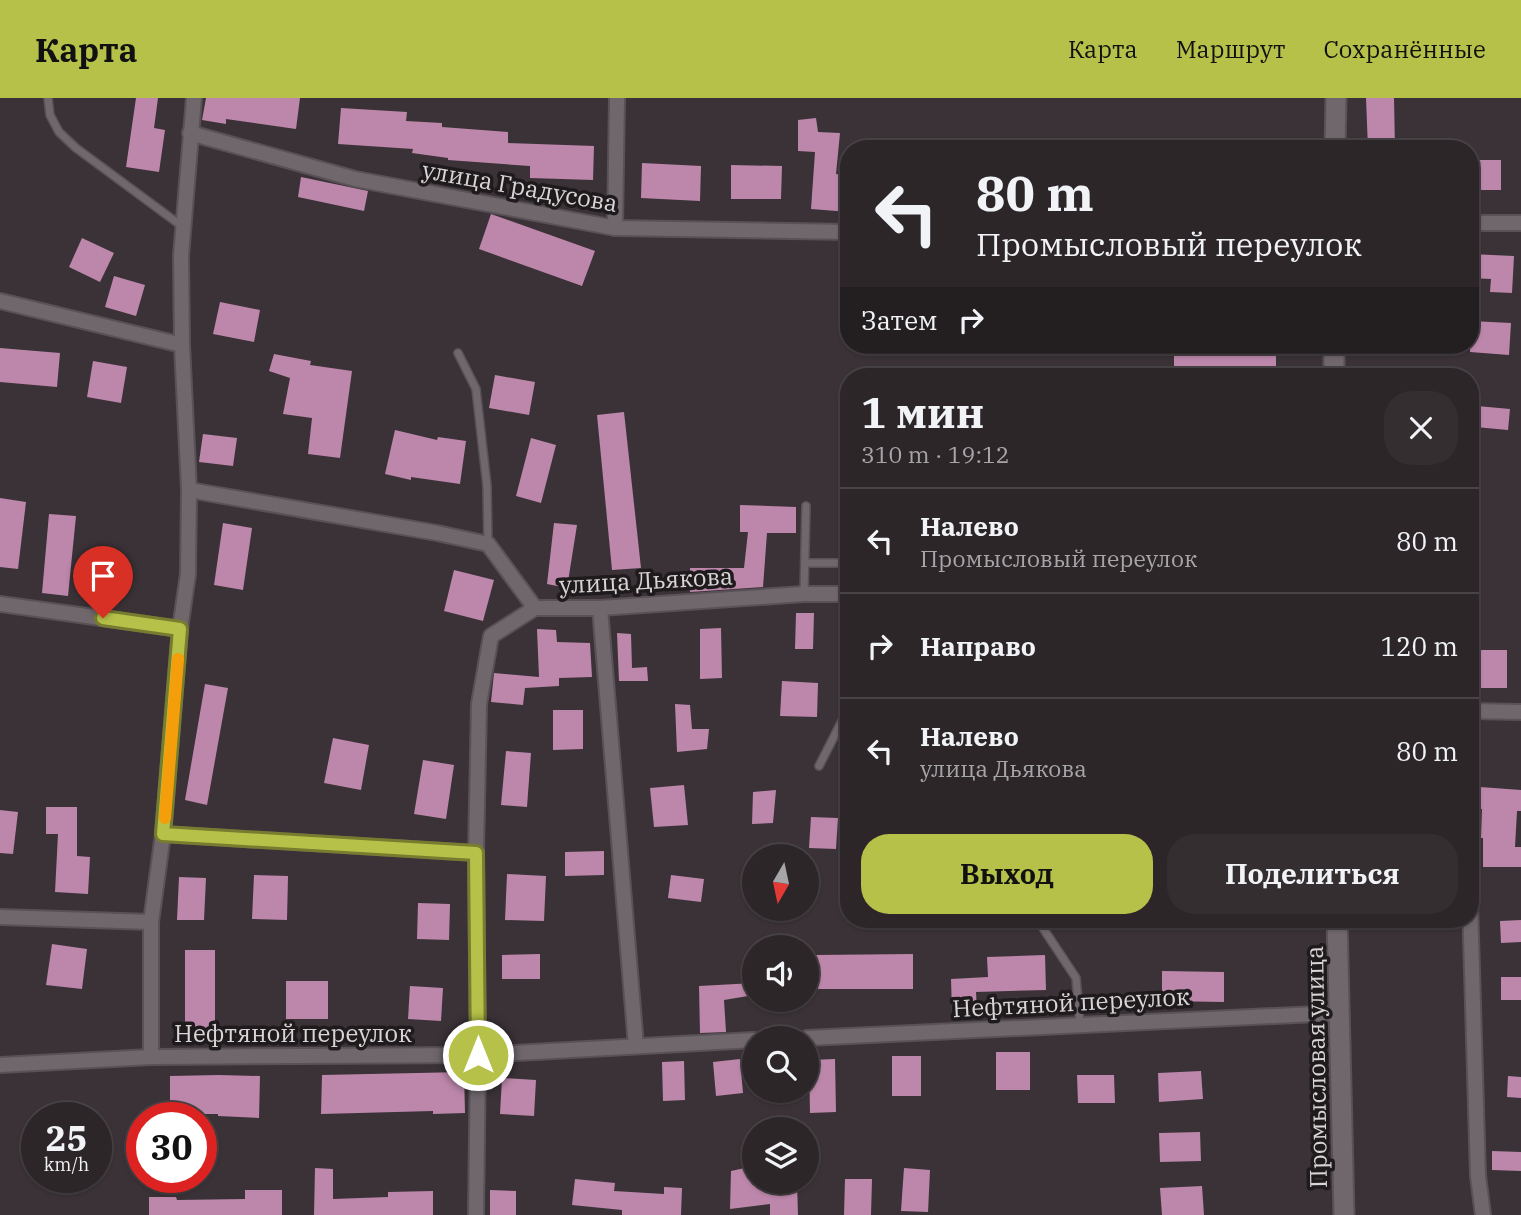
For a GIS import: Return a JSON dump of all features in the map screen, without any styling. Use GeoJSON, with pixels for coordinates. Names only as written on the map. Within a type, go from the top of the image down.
{"type":"FeatureCollection","features":[{"type":"Feature","properties":{"kind":"street"},"geometry":{"type":"LineString","coordinates":[[151,1057],[151,922],[163,834],[180,629],[188,574],[189,490],[182,345],[183,228],[194,98]]}},
{"type":"Feature","properties":{"kind":"street"},"geometry":{"type":"LineString","coordinates":[[615,228],[617,98]]}},
{"type":"Feature","properties":{"kind":"street"},"geometry":{"type":"LineString","coordinates":[[1335,140],[1336,98]]}},
{"type":"Feature","properties":{"kind":"street","name":"улица Градусова"},"geometry":{"type":"LineString","coordinates":[[190,133],[355,178],[615,228],[840,232]]}},
{"type":"Feature","properties":{"kind":"street"},"geometry":{"type":"LineString","coordinates":[[1479,223],[1521,223]]}},
{"type":"Feature","properties":{"kind":"street"},"geometry":{"type":"LineString","coordinates":[[0,301],[182,345]]}},
{"type":"Feature","properties":{"kind":"street"},"geometry":{"type":"LineString","coordinates":[[189,490],[488,544]]}},
{"type":"Feature","properties":{"kind":"street","name":"улица Дьякова"},"geometry":{"type":"LineString","coordinates":[[488,544],[535,608],[600,608],[840,594]]}},
{"type":"Feature","properties":{"kind":"street"},"geometry":{"type":"LineString","coordinates":[[0,604],[180,629]]}},
{"type":"Feature","properties":{"kind":"street"},"geometry":{"type":"LineString","coordinates":[[476,1215],[476,853],[479,704],[491,636],[535,608]]}},
{"type":"Feature","properties":{"kind":"street"},"geometry":{"type":"LineString","coordinates":[[600,608],[636,1046]]}},
{"type":"Feature","properties":{"kind":"street"},"geometry":{"type":"LineString","coordinates":[[1479,711],[1521,712]]}},
{"type":"Feature","properties":{"kind":"street"},"geometry":{"type":"LineString","coordinates":[[163,834],[476,853]]}},
{"type":"Feature","properties":{"kind":"street"},"geometry":{"type":"LineString","coordinates":[[0,917],[151,922]]}},
{"type":"Feature","properties":{"kind":"street","name":"Промысловая улица"},"geometry":{"type":"LineString","coordinates":[[1337,928],[1344,1215]]}},
{"type":"Feature","properties":{"kind":"street"},"geometry":{"type":"LineString","coordinates":[[1471,928],[1478,1176],[1483,1215]]}},
{"type":"Feature","properties":{"kind":"street","name":"Нефтяной переулок"},"geometry":{"type":"LineString","coordinates":[[819,1037],[1338,1013]]}},
{"type":"Feature","properties":{"kind":"street","name":"Нефтяной переулок"},"geometry":{"type":"LineString","coordinates":[[0,1065],[151,1057],[478,1055],[742,1042]]}},
{"type":"Feature","properties":{"kind":"lane"},"geometry":{"type":"LineString","coordinates":[[48,98],[50,115],[59,132],[76,148],[183,228]]}},
{"type":"Feature","properties":{"kind":"lane"},"geometry":{"type":"LineString","coordinates":[[458,353],[476,390],[487,486],[488,544]]}},
{"type":"Feature","properties":{"kind":"lane"},"geometry":{"type":"LineString","coordinates":[[804,594],[806,506]]}},
{"type":"Feature","properties":{"kind":"lane"},"geometry":{"type":"LineString","coordinates":[[805,562],[840,563]]}},
{"type":"Feature","properties":{"kind":"lane"},"geometry":{"type":"LineString","coordinates":[[819,766],[840,725]]}},
{"type":"Feature","properties":{"kind":"lane"},"geometry":{"type":"LineString","coordinates":[[1043,928],[1076,978],[1080,1024]]}},
{"type":"Feature","properties":{"kind":"building"},"geometry":{"type":"Polygon","coordinates":[[[136,98],[158,98],[154,128],[165,130],[159,172],[126,167],[136,98]]]}},
{"type":"Feature","properties":{"kind":"building"},"geometry":{"type":"Polygon","coordinates":[[[206,98],[300,98],[296,129],[226,119],[226,124],[202,120],[206,98]]]}},
{"type":"Feature","properties":{"kind":"building"},"geometry":{"type":"Polygon","coordinates":[[[1366,98],[1394,98],[1395,140],[1368,140],[1366,98]]]}},
{"type":"Feature","properties":{"kind":"building"},"geometry":{"type":"Polygon","coordinates":[[[341,108],[407,112],[406,121],[442,123],[442,127],[508,132],[508,143],[594,146],[593,180],[530,178],[530,166],[448,160],[412,153],[413,149],[338,144],[341,108]]]}},
{"type":"Feature","properties":{"kind":"building"},"geometry":{"type":"Polygon","coordinates":[[[816,118],[818,132],[840,133],[836,174],[840,174],[840,211],[811,209],[815,152],[798,151],[798,120],[816,118]]]}},
{"type":"Feature","properties":{"kind":"building"},"geometry":{"type":"Polygon","coordinates":[[[1479,160],[1501,160],[1501,190],[1479,190],[1479,160]]]}},
{"type":"Feature","properties":{"kind":"building"},"geometry":{"type":"Polygon","coordinates":[[[642,163],[701,166],[700,201],[641,198],[642,163]]]}},
{"type":"Feature","properties":{"kind":"building"},"geometry":{"type":"Polygon","coordinates":[[[731,165],[782,166],[781,199],[731,199],[731,165]]]}},
{"type":"Feature","properties":{"kind":"building"},"geometry":{"type":"Polygon","coordinates":[[[301,177],[368,191],[364,211],[298,197],[301,177]]]}},
{"type":"Feature","properties":{"kind":"building"},"geometry":{"type":"Polygon","coordinates":[[[491,214],[595,251],[582,286],[479,249],[491,214]]]}},
{"type":"Feature","properties":{"kind":"building"},"geometry":{"type":"Polygon","coordinates":[[[82,238],[114,253],[100,282],[69,267],[82,238]]]}},
{"type":"Feature","properties":{"kind":"building"},"geometry":{"type":"Polygon","coordinates":[[[1479,254],[1514,256],[1512,293],[1490,292],[1491,279],[1479,278],[1479,254]]]}},
{"type":"Feature","properties":{"kind":"building"},"geometry":{"type":"Polygon","coordinates":[[[114,276],[145,285],[136,316],[105,307],[114,276]]]}},
{"type":"Feature","properties":{"kind":"building"},"geometry":{"type":"Polygon","coordinates":[[[220,302],[260,310],[254,342],[213,334],[220,302]]]}},
{"type":"Feature","properties":{"kind":"building"},"geometry":{"type":"Polygon","coordinates":[[[1479,321],[1511,323],[1509,355],[1479,353],[1479,321]]]}},
{"type":"Feature","properties":{"kind":"building"},"geometry":{"type":"Polygon","coordinates":[[[0,348],[60,353],[57,387],[0,382],[0,348]]]}},
{"type":"Feature","properties":{"kind":"building"},"geometry":{"type":"Polygon","coordinates":[[[274,354],[311,361],[310,365],[352,371],[340,458],[308,454],[312,418],[283,414],[290,378],[269,371],[274,354]]]}},
{"type":"Feature","properties":{"kind":"building"},"geometry":{"type":"Polygon","coordinates":[[[1174,354],[1276,354],[1276,368],[1174,368],[1174,354]]]}},
{"type":"Feature","properties":{"kind":"building"},"geometry":{"type":"Polygon","coordinates":[[[93,361],[127,367],[121,403],[87,397],[93,361]]]}},
{"type":"Feature","properties":{"kind":"building"},"geometry":{"type":"Polygon","coordinates":[[[495,375],[535,382],[529,415],[489,408],[495,375]]]}},
{"type":"Feature","properties":{"kind":"building"},"geometry":{"type":"Polygon","coordinates":[[[1479,406],[1510,409],[1508,430],[1479,427],[1479,406]]]}},
{"type":"Feature","properties":{"kind":"building"},"geometry":{"type":"Polygon","coordinates":[[[624,412],[641,568],[612,570],[597,415],[624,412]]]}},
{"type":"Feature","properties":{"kind":"building"},"geometry":{"type":"Polygon","coordinates":[[[395,430],[437,440],[438,437],[466,441],[460,484],[411,477],[411,480],[385,474],[395,430]]]}},
{"type":"Feature","properties":{"kind":"building"},"geometry":{"type":"Polygon","coordinates":[[[203,434],[237,438],[233,466],[199,462],[203,434]]]}},
{"type":"Feature","properties":{"kind":"building"},"geometry":{"type":"Polygon","coordinates":[[[531,438],[556,445],[541,503],[516,496],[531,438]]]}},
{"type":"Feature","properties":{"kind":"building"},"geometry":{"type":"Polygon","coordinates":[[[0,498],[26,502],[18,569],[0,567],[0,498]]]}},
{"type":"Feature","properties":{"kind":"building"},"geometry":{"type":"Polygon","coordinates":[[[740,505],[796,507],[796,533],[767,533],[763,587],[690,592],[690,568],[744,568],[748,532],[740,532],[740,505]]]}},
{"type":"Feature","properties":{"kind":"building"},"geometry":{"type":"Polygon","coordinates":[[[49,514],[76,516],[68,596],[42,593],[49,514]]]}},
{"type":"Feature","properties":{"kind":"building"},"geometry":{"type":"Polygon","coordinates":[[[223,523],[252,528],[243,590],[214,585],[223,523]]]}},
{"type":"Feature","properties":{"kind":"building"},"geometry":{"type":"Polygon","coordinates":[[[554,523],[577,525],[567,588],[547,584],[554,523]]]}},
{"type":"Feature","properties":{"kind":"building"},"geometry":{"type":"Polygon","coordinates":[[[454,570],[494,580],[483,621],[444,611],[454,570]]]}},
{"type":"Feature","properties":{"kind":"building"},"geometry":{"type":"Polygon","coordinates":[[[796,613],[814,613],[813,649],[795,649],[796,613]]]}},
{"type":"Feature","properties":{"kind":"building"},"geometry":{"type":"Polygon","coordinates":[[[721,628],[722,678],[700,679],[700,629],[721,628]]]}},
{"type":"Feature","properties":{"kind":"building"},"geometry":{"type":"Polygon","coordinates":[[[537,629],[556,630],[557,642],[590,643],[592,677],[559,678],[559,686],[525,688],[523,705],[491,702],[494,673],[539,677],[537,629]]]}},
{"type":"Feature","properties":{"kind":"building"},"geometry":{"type":"Polygon","coordinates":[[[617,633],[631,634],[632,668],[647,667],[648,681],[619,681],[617,633]]]}},
{"type":"Feature","properties":{"kind":"building"},"geometry":{"type":"Polygon","coordinates":[[[1481,650],[1507,650],[1507,688],[1481,688],[1481,650]]]}},
{"type":"Feature","properties":{"kind":"building"},"geometry":{"type":"Polygon","coordinates":[[[782,681],[818,683],[817,717],[780,716],[782,681]]]}},
{"type":"Feature","properties":{"kind":"building"},"geometry":{"type":"Polygon","coordinates":[[[205,684],[228,688],[207,805],[185,800],[205,684]]]}},
{"type":"Feature","properties":{"kind":"building"},"geometry":{"type":"Polygon","coordinates":[[[675,704],[690,705],[692,729],[709,729],[707,749],[677,752],[675,704]]]}},
{"type":"Feature","properties":{"kind":"building"},"geometry":{"type":"Polygon","coordinates":[[[553,710],[583,710],[583,749],[553,750],[553,710]]]}},
{"type":"Feature","properties":{"kind":"building"},"geometry":{"type":"Polygon","coordinates":[[[333,738],[369,745],[361,790],[324,783],[333,738]]]}},
{"type":"Feature","properties":{"kind":"building"},"geometry":{"type":"Polygon","coordinates":[[[506,751],[531,753],[527,807],[501,805],[506,751]]]}},
{"type":"Feature","properties":{"kind":"building"},"geometry":{"type":"Polygon","coordinates":[[[423,760],[454,765],[446,819],[414,814],[423,760]]]}},
{"type":"Feature","properties":{"kind":"building"},"geometry":{"type":"Polygon","coordinates":[[[684,785],[688,825],[654,827],[650,788],[684,785]]]}},
{"type":"Feature","properties":{"kind":"building"},"geometry":{"type":"Polygon","coordinates":[[[1480,787],[1521,790],[1521,811],[1517,811],[1515,847],[1521,847],[1521,867],[1483,867],[1482,809],[1479,809],[1480,787]]]}},
{"type":"Feature","properties":{"kind":"building"},"geometry":{"type":"Polygon","coordinates":[[[776,790],[773,823],[752,824],[753,792],[776,790]]]}},
{"type":"Feature","properties":{"kind":"building"},"geometry":{"type":"Polygon","coordinates":[[[46,807],[77,807],[77,856],[90,857],[88,894],[55,892],[58,834],[46,834],[46,807]]]}},
{"type":"Feature","properties":{"kind":"building"},"geometry":{"type":"Polygon","coordinates":[[[0,810],[18,812],[13,854],[0,853],[0,810]]]}},
{"type":"Feature","properties":{"kind":"building"},"geometry":{"type":"Polygon","coordinates":[[[811,817],[838,818],[836,849],[819,848],[819,844],[809,844],[811,817]]]}},
{"type":"Feature","properties":{"kind":"building"},"geometry":{"type":"Polygon","coordinates":[[[604,851],[604,875],[565,876],[565,852],[604,851]]]}},
{"type":"Feature","properties":{"kind":"building"},"geometry":{"type":"Polygon","coordinates":[[[507,874],[546,876],[544,921],[505,920],[507,874]]]}},
{"type":"Feature","properties":{"kind":"building"},"geometry":{"type":"Polygon","coordinates":[[[254,875],[288,876],[287,920],[252,919],[254,875]]]}},
{"type":"Feature","properties":{"kind":"building"},"geometry":{"type":"Polygon","coordinates":[[[671,875],[704,879],[701,902],[668,898],[671,875]]]}},
{"type":"Feature","properties":{"kind":"building"},"geometry":{"type":"Polygon","coordinates":[[[179,877],[206,878],[204,920],[177,920],[179,877]]]}},
{"type":"Feature","properties":{"kind":"building"},"geometry":{"type":"Polygon","coordinates":[[[418,903],[450,904],[449,940],[417,939],[418,903]]]}},
{"type":"Feature","properties":{"kind":"building"},"geometry":{"type":"Polygon","coordinates":[[[1521,920],[1521,942],[1501,943],[1500,921],[1521,920]]]}},
{"type":"Feature","properties":{"kind":"building"},"geometry":{"type":"Polygon","coordinates":[[[52,944],[87,949],[82,989],[46,985],[52,944]]]}},
{"type":"Feature","properties":{"kind":"building"},"geometry":{"type":"Polygon","coordinates":[[[185,950],[215,950],[215,1028],[185,1028],[185,950]]]}},
{"type":"Feature","properties":{"kind":"building"},"geometry":{"type":"Polygon","coordinates":[[[540,954],[540,979],[502,979],[502,955],[540,954]]]}},
{"type":"Feature","properties":{"kind":"building"},"geometry":{"type":"Polygon","coordinates":[[[913,954],[913,989],[819,989],[819,955],[913,954]]]}},
{"type":"Feature","properties":{"kind":"building"},"geometry":{"type":"Polygon","coordinates":[[[1045,955],[1046,990],[976,992],[977,1011],[952,1012],[951,979],[988,977],[987,957],[1045,955]]]}},
{"type":"Feature","properties":{"kind":"building"},"geometry":{"type":"Polygon","coordinates":[[[1162,971],[1224,972],[1224,1002],[1162,1001],[1162,971]]]}},
{"type":"Feature","properties":{"kind":"building"},"geometry":{"type":"Polygon","coordinates":[[[1501,977],[1521,977],[1521,1000],[1501,1000],[1501,977]]]}},
{"type":"Feature","properties":{"kind":"building"},"geometry":{"type":"Polygon","coordinates":[[[286,981],[328,981],[328,1019],[286,1019],[286,981]]]}},
{"type":"Feature","properties":{"kind":"building"},"geometry":{"type":"Polygon","coordinates":[[[742,984],[742,997],[724,1000],[726,1032],[700,1033],[699,986],[742,984]]]}},
{"type":"Feature","properties":{"kind":"building"},"geometry":{"type":"Polygon","coordinates":[[[410,986],[443,988],[441,1021],[408,1019],[410,986]]]}},
{"type":"Feature","properties":{"kind":"building"},"geometry":{"type":"Polygon","coordinates":[[[996,1052],[1030,1052],[1030,1090],[996,1090],[996,1052]]]}},
{"type":"Feature","properties":{"kind":"building"},"geometry":{"type":"Polygon","coordinates":[[[892,1056],[921,1056],[921,1096],[892,1096],[892,1056]]]}},
{"type":"Feature","properties":{"kind":"building"},"geometry":{"type":"Polygon","coordinates":[[[740,1059],[742,1093],[716,1096],[713,1062],[740,1059]]]}},
{"type":"Feature","properties":{"kind":"building"},"geometry":{"type":"Polygon","coordinates":[[[835,1059],[836,1112],[810,1113],[810,1103],[819,1103],[819,1060],[835,1059]]]}},
{"type":"Feature","properties":{"kind":"building"},"geometry":{"type":"Polygon","coordinates":[[[684,1061],[685,1100],[663,1101],[662,1062],[684,1061]]]}},
{"type":"Feature","properties":{"kind":"building"},"geometry":{"type":"Polygon","coordinates":[[[1201,1071],[1203,1099],[1159,1102],[1158,1073],[1201,1071]]]}},
{"type":"Feature","properties":{"kind":"building"},"geometry":{"type":"Polygon","coordinates":[[[464,1072],[465,1113],[433,1114],[433,1111],[321,1114],[322,1075],[464,1072]]]}},
{"type":"Feature","properties":{"kind":"building"},"geometry":{"type":"Polygon","coordinates":[[[1077,1075],[1114,1075],[1115,1103],[1078,1103],[1077,1075]]]}},
{"type":"Feature","properties":{"kind":"building"},"geometry":{"type":"Polygon","coordinates":[[[170,1076],[260,1076],[259,1118],[218,1116],[217,1102],[170,1102],[170,1076]]]}},
{"type":"Feature","properties":{"kind":"building"},"geometry":{"type":"Polygon","coordinates":[[[1508,1076],[1521,1077],[1521,1098],[1507,1097],[1508,1076]]]}},
{"type":"Feature","properties":{"kind":"building"},"geometry":{"type":"Polygon","coordinates":[[[502,1078],[536,1080],[534,1116],[500,1114],[502,1078]]]}},
{"type":"Feature","properties":{"kind":"building"},"geometry":{"type":"Polygon","coordinates":[[[1200,1132],[1201,1161],[1160,1162],[1159,1133],[1200,1132]]]}},
{"type":"Feature","properties":{"kind":"building"},"geometry":{"type":"Polygon","coordinates":[[[1492,1151],[1521,1152],[1521,1171],[1492,1170],[1492,1151]]]}},
{"type":"Feature","properties":{"kind":"building"},"geometry":{"type":"Polygon","coordinates":[[[315,1168],[333,1169],[333,1199],[388,1197],[388,1192],[433,1191],[433,1215],[314,1215],[315,1168]]]}},
{"type":"Feature","properties":{"kind":"building"},"geometry":{"type":"Polygon","coordinates":[[[904,1168],[930,1170],[928,1212],[901,1211],[904,1168]]]}},
{"type":"Feature","properties":{"kind":"building"},"geometry":{"type":"Polygon","coordinates":[[[742,1169],[742,1194],[797,1194],[798,1215],[770,1215],[770,1204],[730,1209],[731,1171],[742,1169]]]}},
{"type":"Feature","properties":{"kind":"building"},"geometry":{"type":"Polygon","coordinates":[[[575,1179],[615,1183],[614,1191],[664,1194],[664,1187],[682,1188],[681,1215],[622,1215],[622,1210],[572,1205],[575,1179]]]}},
{"type":"Feature","properties":{"kind":"building"},"geometry":{"type":"Polygon","coordinates":[[[845,1179],[872,1179],[871,1215],[844,1215],[845,1179]]]}},
{"type":"Feature","properties":{"kind":"building"},"geometry":{"type":"Polygon","coordinates":[[[1202,1186],[1204,1215],[1162,1215],[1160,1188],[1202,1186]]]}},
{"type":"Feature","properties":{"kind":"building"},"geometry":{"type":"Polygon","coordinates":[[[245,1190],[282,1190],[282,1215],[149,1215],[149,1197],[176,1197],[177,1200],[245,1199],[245,1190]]]}},
{"type":"Feature","properties":{"kind":"building"},"geometry":{"type":"Polygon","coordinates":[[[490,1190],[516,1191],[516,1215],[490,1215],[490,1190]]]}},
{"type":"Feature","properties":{"kind":"slow traffic"},"geometry":{"type":"LineString","coordinates":[[165,818],[178,659]]}},
{"type":"Feature","properties":{"kind":"route"},"geometry":{"type":"LineString","coordinates":[[103,618],[180,629],[163,834],[476,853],[478,1055]]}}]}
